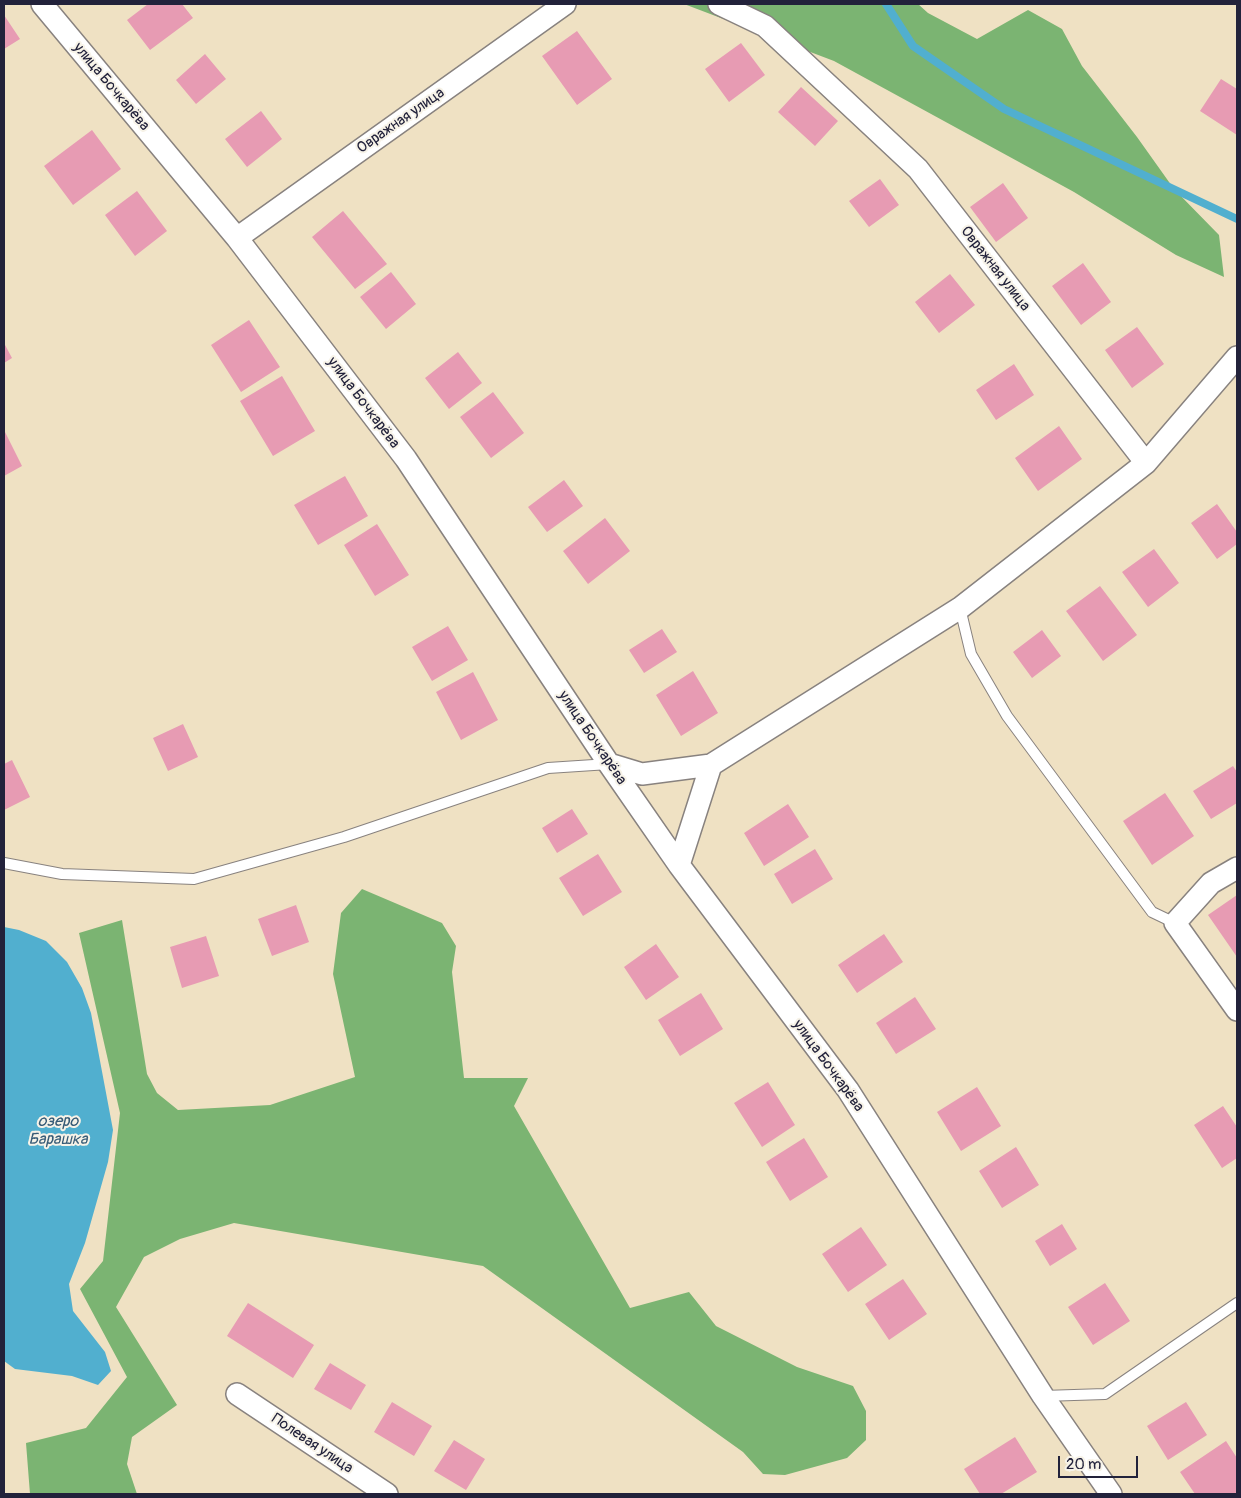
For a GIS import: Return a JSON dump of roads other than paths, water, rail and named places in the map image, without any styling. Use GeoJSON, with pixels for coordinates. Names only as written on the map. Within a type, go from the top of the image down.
{"type":"FeatureCollection","features":[{"type":"Feature","properties":{"kind":"street","name":"улица Бочкарёва"},"geometry":{"type":"LineString","coordinates":[[42,4],[236,238],[406,459],[678,865],[848,1090],[1044,1396],[1111,1494]]}},
{"type":"Feature","properties":{"kind":"street","name":"Овражная улица"},"geometry":{"type":"LineString","coordinates":[[236,238],[565,4]]}},
{"type":"Feature","properties":{"kind":"street","name":"Овражная улица"},"geometry":{"type":"LineString","coordinates":[[719,4],[765,26],[918,169],[1146,463]]}},
{"type":"Feature","properties":{"kind":"street"},"geometry":{"type":"LineString","coordinates":[[609,764],[642,774],[711,764],[960,608],[1146,463],[1237,357]]}},
{"type":"Feature","properties":{"kind":"street"},"geometry":{"type":"LineString","coordinates":[[678,865],[711,764]]}},
{"type":"Feature","properties":{"kind":"street"},"geometry":{"type":"LineString","coordinates":[[1237,868],[1211,883],[1175,923],[1237,1010]]}},
{"type":"Feature","properties":{"kind":"street","name":"Полевая улица"},"geometry":{"type":"LineString","coordinates":[[237,1394],[387,1494]]}},
{"type":"Feature","properties":{"kind":"lane"},"geometry":{"type":"LineString","coordinates":[[960,608],[971,654],[1007,716],[1152,912],[1175,923]]}},
{"type":"Feature","properties":{"kind":"lane"},"geometry":{"type":"LineString","coordinates":[[4,863],[62,874],[194,879],[344,837],[548,768],[609,764]]}},
{"type":"Feature","properties":{"kind":"lane"},"geometry":{"type":"LineString","coordinates":[[1044,1396],[1105,1394],[1237,1304]]}},
{"type":"Feature","properties":{"kind":"water","name":"озеро Барашка"},"geometry":{"type":"Polygon","coordinates":[[[4,927],[19,930],[46,941],[67,962],[82,988],[91,1013],[113,1130],[108,1162],[85,1243],[69,1284],[73,1311],[105,1352],[111,1371],[98,1385],[72,1376],[15,1369],[4,1361],[4,927]]]}},
{"type":"Feature","properties":{"kind":"waterway"},"geometry":{"type":"LineString","coordinates":[[886,4],[913,46],[1004,109],[1237,219]]}}]}
